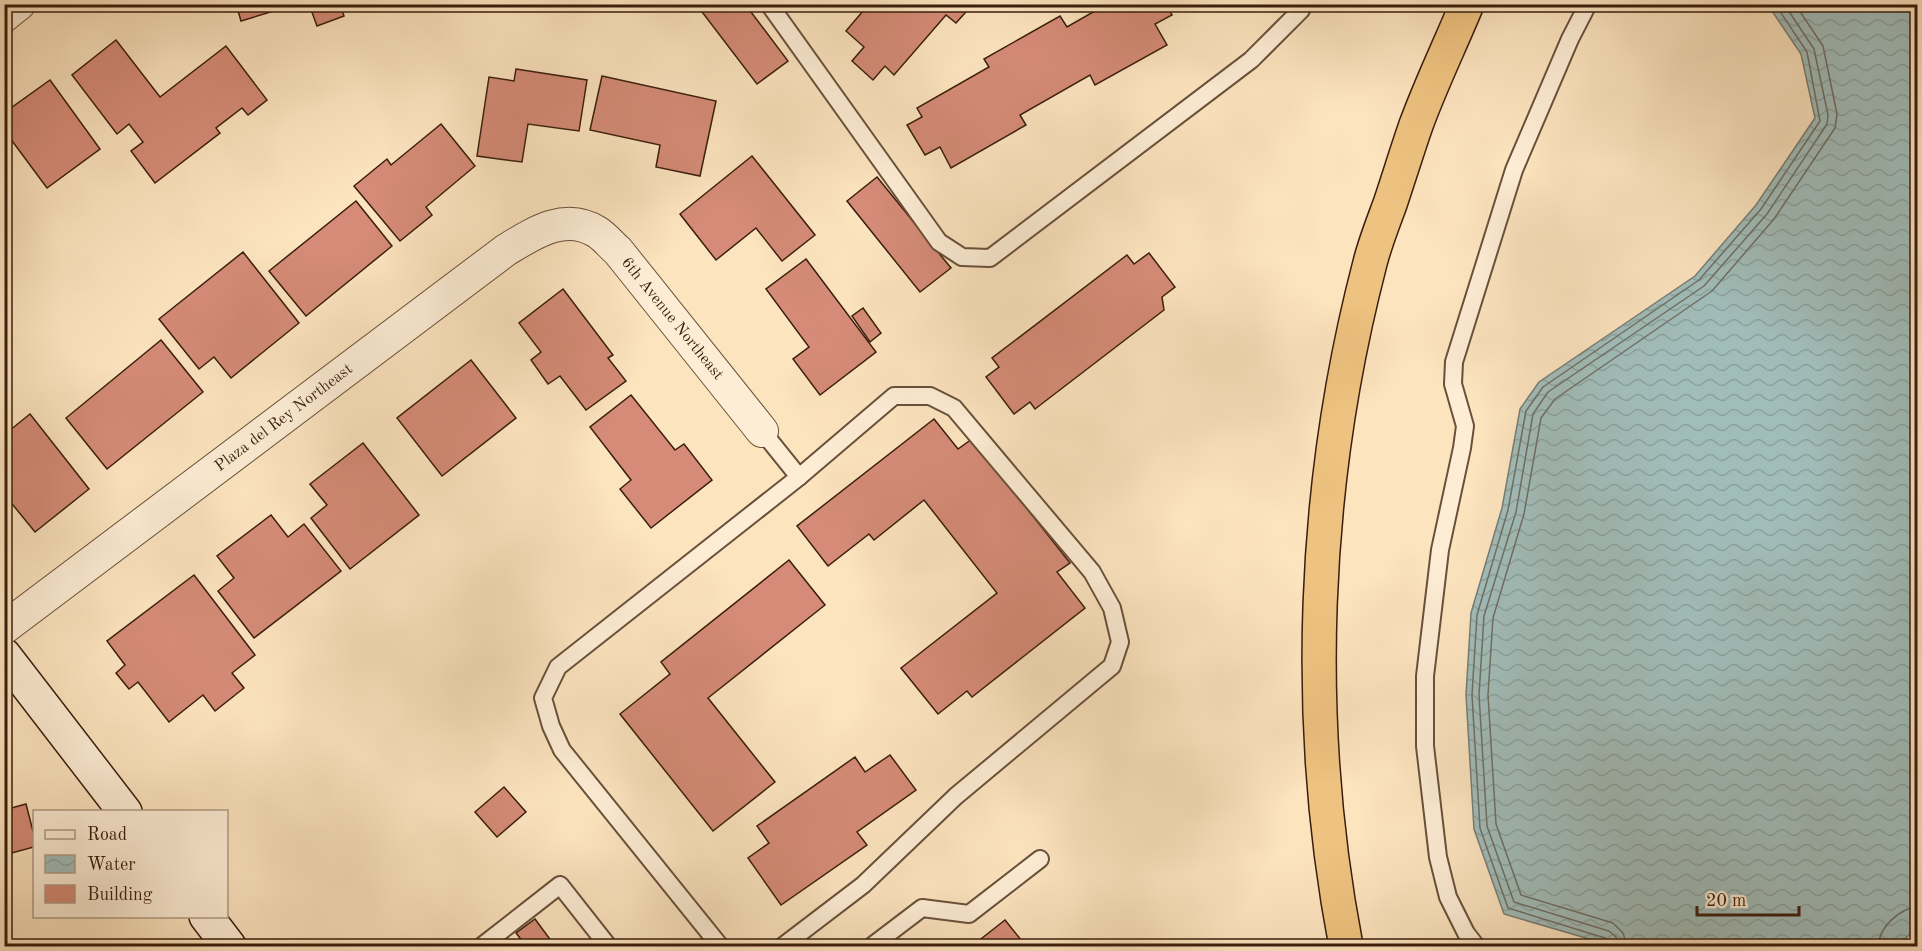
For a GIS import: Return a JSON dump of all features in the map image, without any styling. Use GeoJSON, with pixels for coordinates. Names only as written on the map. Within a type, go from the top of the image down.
{"type":"FeatureCollection","features":[{"type":"Feature","properties":{"kind":"highway"},"geometry":{"type":"LineString","coordinates":[[1346,946],[1339,909],[1326,800],[1318,673],[1322,561],[1339,403],[1370,262],[1417,123],[1467,4]]}},
{"type":"Feature","properties":{"kind":"main road"},"geometry":{"type":"LineString","coordinates":[[4,655],[123,810]]}},
{"type":"Feature","properties":{"kind":"street"},"geometry":{"type":"LineString","coordinates":[[4,16],[19,4]]}},
{"type":"Feature","properties":{"kind":"street","name":"6th Avenue Northeast"},"geometry":{"type":"LineString","coordinates":[[571,222],[597,232],[618,251],[762,431]]}},
{"type":"Feature","properties":{"kind":"street","name":"Plaza del Rey Northeast"},"geometry":{"type":"LineString","coordinates":[[4,628],[506,250],[537,231],[571,222]]}},
{"type":"Feature","properties":{"kind":"lane"},"geometry":{"type":"LineString","coordinates":[[769,4],[939,242],[962,257],[990,258],[1251,60],[1301,10],[1304,4]]}},
{"type":"Feature","properties":{"kind":"lane"},"geometry":{"type":"LineString","coordinates":[[1476,946],[1466,933],[1448,897],[1438,857],[1425,746],[1425,676],[1439,562],[1465,426],[1453,384],[1454,362],[1514,170],[1570,39],[1588,4]]}},
{"type":"Feature","properties":{"kind":"lane"},"geometry":{"type":"LineString","coordinates":[[720,946],[562,750],[551,726],[543,698],[558,667],[799,477],[894,396],[930,396],[954,408],[1092,572],[1112,608],[1120,642],[1112,666],[956,796],[863,885],[783,946]]}},
{"type":"Feature","properties":{"kind":"lane"},"geometry":{"type":"LineString","coordinates":[[762,431],[799,477]]}},
{"type":"Feature","properties":{"kind":"lane"},"geometry":{"type":"LineString","coordinates":[[873,946],[922,908],[969,914],[1040,859]]}},
{"type":"Feature","properties":{"kind":"lane"},"geometry":{"type":"LineString","coordinates":[[482,946],[560,885],[608,946]]}},
{"type":"Feature","properties":{"kind":"water"},"geometry":{"type":"Polygon","coordinates":[[[1768,5],[1917,5],[1917,927],[1898,946],[1613,946],[1504,914],[1474,829],[1466,695],[1471,613],[1502,508],[1520,409],[1539,382],[1695,276],[1756,205],[1815,118],[1801,54],[1768,5]]]}},
{"type":"Feature","properties":{"kind":"building"},"geometry":{"type":"Polygon","coordinates":[[[236,4],[287,4],[287,7],[241,21],[236,4]]]}},
{"type":"Feature","properties":{"kind":"building"},"geometry":{"type":"Polygon","coordinates":[[[309,4],[340,4],[344,16],[317,26],[309,4]]]}},
{"type":"Feature","properties":{"kind":"building"},"geometry":{"type":"Polygon","coordinates":[[[696,4],[745,4],[788,61],[757,84],[696,4]]]}},
{"type":"Feature","properties":{"kind":"building"},"geometry":{"type":"Polygon","coordinates":[[[869,4],[973,4],[956,23],[946,15],[894,75],[885,66],[873,80],[852,61],[864,47],[846,31],[869,4]]]}},
{"type":"Feature","properties":{"kind":"building"},"geometry":{"type":"Polygon","coordinates":[[[1107,4],[1166,4],[1172,15],[1155,24],[1167,45],[1095,85],[1090,75],[1020,115],[1026,125],[951,168],[940,147],[925,155],[907,125],[922,117],[917,108],[989,67],[984,59],[1060,16],[1067,27],[1107,4]]]}},
{"type":"Feature","properties":{"kind":"building"},"geometry":{"type":"Polygon","coordinates":[[[116,40],[160,97],[226,46],[267,100],[248,115],[242,108],[216,128],[220,133],[155,183],[131,151],[143,142],[129,124],[117,134],[72,75],[116,40]]]}},
{"type":"Feature","properties":{"kind":"building"},"geometry":{"type":"Polygon","coordinates":[[[516,69],[587,80],[579,131],[528,124],[522,162],[477,156],[489,77],[514,81],[516,69]]]}},
{"type":"Feature","properties":{"kind":"building"},"geometry":{"type":"Polygon","coordinates":[[[602,76],[716,101],[700,176],[656,167],[660,145],[590,130],[602,76]]]}},
{"type":"Feature","properties":{"kind":"building"},"geometry":{"type":"Polygon","coordinates":[[[50,80],[100,149],[47,188],[4,130],[4,113],[50,80]]]}},
{"type":"Feature","properties":{"kind":"building"},"geometry":{"type":"Polygon","coordinates":[[[441,124],[475,166],[426,207],[432,215],[400,241],[354,186],[387,159],[391,165],[441,124]]]}},
{"type":"Feature","properties":{"kind":"building"},"geometry":{"type":"Polygon","coordinates":[[[752,156],[815,235],[782,261],[756,228],[716,260],[680,214],[752,156]]]}},
{"type":"Feature","properties":{"kind":"building"},"geometry":{"type":"Polygon","coordinates":[[[877,177],[951,268],[920,292],[847,201],[877,177]]]}},
{"type":"Feature","properties":{"kind":"building"},"geometry":{"type":"Polygon","coordinates":[[[356,201],[392,246],[306,316],[269,271],[356,201]]]}},
{"type":"Feature","properties":{"kind":"building"},"geometry":{"type":"Polygon","coordinates":[[[243,252],[299,323],[231,378],[214,357],[199,369],[159,319],[243,252]]]}},
{"type":"Feature","properties":{"kind":"building"},"geometry":{"type":"Polygon","coordinates":[[[1149,253],[1175,287],[1162,297],[1164,310],[1035,409],[1030,402],[1014,414],[986,377],[999,367],[992,358],[1127,255],[1134,264],[1149,253]]]}},
{"type":"Feature","properties":{"kind":"building"},"geometry":{"type":"Polygon","coordinates":[[[806,259],[876,352],[820,395],[793,359],[809,347],[766,289],[806,259]]]}},
{"type":"Feature","properties":{"kind":"building"},"geometry":{"type":"Polygon","coordinates":[[[563,289],[613,355],[608,358],[626,381],[586,410],[560,376],[548,384],[531,360],[541,352],[519,323],[563,289]]]}},
{"type":"Feature","properties":{"kind":"building"},"geometry":{"type":"Polygon","coordinates":[[[863,308],[881,333],[870,342],[852,316],[863,308]]]}},
{"type":"Feature","properties":{"kind":"building"},"geometry":{"type":"Polygon","coordinates":[[[161,340],[203,392],[107,469],[66,418],[161,340]]]}},
{"type":"Feature","properties":{"kind":"building"},"geometry":{"type":"Polygon","coordinates":[[[471,360],[516,418],[442,476],[397,418],[471,360]]]}},
{"type":"Feature","properties":{"kind":"building"},"geometry":{"type":"Polygon","coordinates":[[[631,395],[675,450],[684,444],[712,480],[651,528],[620,489],[631,480],[590,427],[631,395]]]}},
{"type":"Feature","properties":{"kind":"building"},"geometry":{"type":"Polygon","coordinates":[[[30,414],[89,489],[35,532],[4,494],[4,435],[30,414]]]}},
{"type":"Feature","properties":{"kind":"building"},"geometry":{"type":"Polygon","coordinates":[[[934,419],[958,449],[972,439],[1070,563],[1057,572],[1085,608],[972,697],[967,691],[938,714],[901,668],[997,593],[924,500],[874,540],[869,534],[828,566],[797,526],[934,419]]]}},
{"type":"Feature","properties":{"kind":"building"},"geometry":{"type":"Polygon","coordinates":[[[363,443],[419,515],[350,569],[311,518],[327,505],[310,484],[363,443]]]}},
{"type":"Feature","properties":{"kind":"building"},"geometry":{"type":"Polygon","coordinates":[[[271,515],[288,537],[304,524],[341,571],[254,638],[218,591],[234,578],[217,556],[271,515]]]}},
{"type":"Feature","properties":{"kind":"building"},"geometry":{"type":"Polygon","coordinates":[[[789,560],[825,605],[708,698],[775,782],[713,831],[620,714],[670,674],[661,662],[789,560]]]}},
{"type":"Feature","properties":{"kind":"building"},"geometry":{"type":"Polygon","coordinates":[[[194,575],[255,655],[232,673],[244,688],[215,711],[203,695],[169,722],[138,682],[129,689],[116,673],[125,665],[107,641],[194,575]]]}},
{"type":"Feature","properties":{"kind":"building"},"geometry":{"type":"Polygon","coordinates":[[[890,755],[916,790],[857,832],[867,845],[781,905],[748,858],[769,843],[757,826],[855,757],[865,772],[890,755]]]}},
{"type":"Feature","properties":{"kind":"building"},"geometry":{"type":"Polygon","coordinates":[[[504,787],[526,812],[497,837],[475,812],[504,787]]]}},
{"type":"Feature","properties":{"kind":"building"},"geometry":{"type":"Polygon","coordinates":[[[26,804],[33,831],[33,847],[4,855],[4,810],[26,804]]]}},
{"type":"Feature","properties":{"kind":"building"},"geometry":{"type":"Polygon","coordinates":[[[535,919],[555,946],[526,946],[516,933],[535,919]]]}},
{"type":"Feature","properties":{"kind":"building"},"geometry":{"type":"Polygon","coordinates":[[[1005,920],[1026,946],[972,946],[1005,920]]]}}]}
